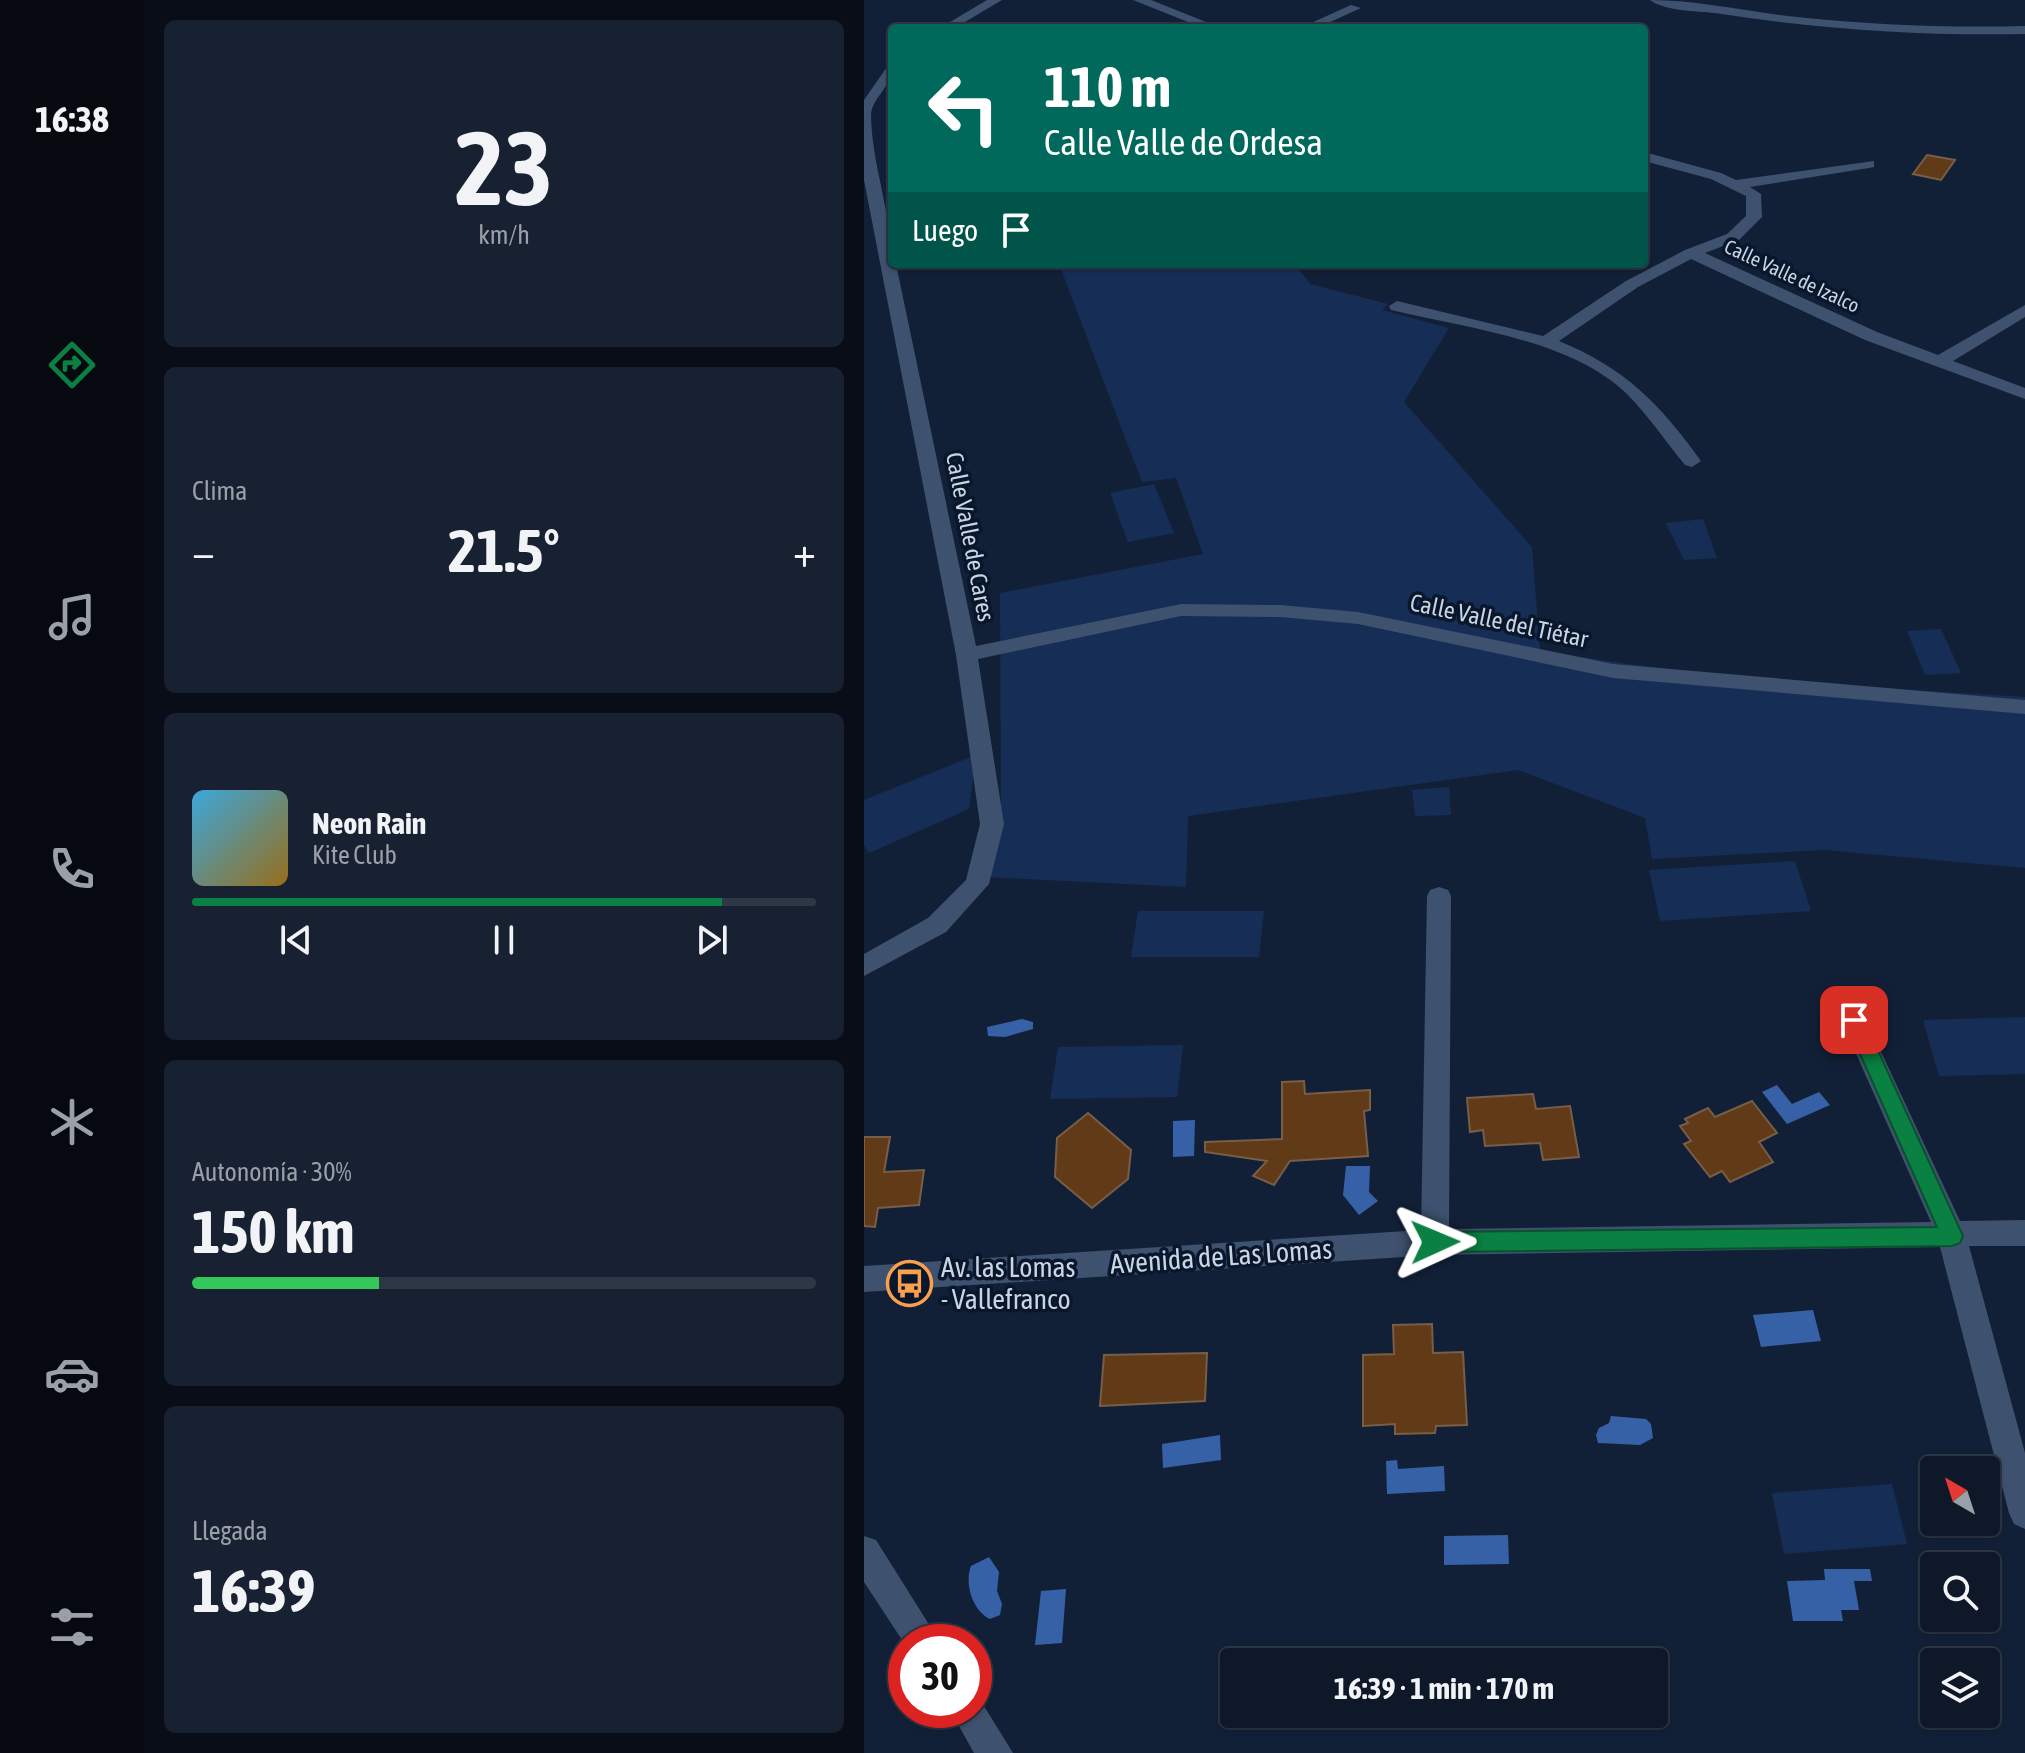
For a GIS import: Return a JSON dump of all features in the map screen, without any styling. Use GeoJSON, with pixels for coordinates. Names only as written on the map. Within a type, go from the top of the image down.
{"type":"FeatureCollection","features":[{"type":"Feature","properties":{"kind":"street"},"geometry":{"type":"LineString","coordinates":[[953,24],[996,0]]}},
{"type":"Feature","properties":{"kind":"street"},"geometry":{"type":"LineString","coordinates":[[1139,0],[1204,24]]}},
{"type":"Feature","properties":{"kind":"street"},"geometry":{"type":"LineString","coordinates":[[1656,0],[1740,15],[1881,30],[2025,30]]}},
{"type":"Feature","properties":{"kind":"street"},"geometry":{"type":"LineString","coordinates":[[1316,24],[1355,8]]}},
{"type":"Feature","properties":{"kind":"street","name":"Calle Valle de Cares"},"geometry":{"type":"LineString","coordinates":[[888,76],[864,110],[865,148],[888,263]]}},
{"type":"Feature","properties":{"kind":"street"},"geometry":{"type":"LineString","coordinates":[[1648,157],[1738,184],[1869,164]]}},
{"type":"Feature","properties":{"kind":"street","name":"Calle Valle de Izalco"},"geometry":{"type":"LineString","coordinates":[[1691,253],[1733,237],[1754,217],[1753,194],[1738,184]]}},
{"type":"Feature","properties":{"kind":"street"},"geometry":{"type":"LineString","coordinates":[[1546,342],[1632,284],[1691,253]]}},
{"type":"Feature","properties":{"kind":"street","name":"Calle Valle de Izalco"},"geometry":{"type":"LineString","coordinates":[[1691,253],[1871,336],[2025,394]]}},
{"type":"Feature","properties":{"kind":"street","name":"Calle Valle de Cares"},"geometry":{"type":"LineString","coordinates":[[864,966],[937,925],[977,884],[992,824],[967,655],[889,268]]}},
{"type":"Feature","properties":{"kind":"street"},"geometry":{"type":"LineString","coordinates":[[1397,306],[1546,342],[1590,360],[1632,389],[1692,461]]}},
{"type":"Feature","properties":{"kind":"street"},"geometry":{"type":"LineString","coordinates":[[1938,363],[2025,310]]}},
{"type":"Feature","properties":{"kind":"street","name":"Calle Valle del Tiétar"},"geometry":{"type":"LineString","coordinates":[[967,655],[1181,610],[1280,611],[1358,618],[1613,671],[2025,707]]}},
{"type":"Feature","properties":{"kind":"street"},"geometry":{"type":"LineString","coordinates":[[1435,1242],[1439,896]]}},
{"type":"Feature","properties":{"kind":"street"},"geometry":{"type":"LineString","coordinates":[[1854,1020],[1952,1236],[2025,1513]]}},
{"type":"Feature","properties":{"kind":"street","name":"Avenida de Las Lomas"},"geometry":{"type":"LineString","coordinates":[[864,1279],[1435,1242],[2025,1233]]}},
{"type":"Feature","properties":{"kind":"street"},"geometry":{"type":"LineString","coordinates":[[864,1552],[911,1624]]}},
{"type":"Feature","properties":{"kind":"street"},"geometry":{"type":"LineString","coordinates":[[979,1728],[995,1753]]}},
{"type":"Feature","properties":{"kind":"shaded area"},"geometry":{"type":"Polygon","coordinates":[[[1061,268],[1298,268],[1310,284],[1388,304],[1382,310],[1449,328],[1404,402],[1532,547],[1540,650],[1721,675],[2025,697],[2025,868],[1825,850],[1652,859],[1645,818],[1518,770],[1188,816],[1186,887],[985,877],[1001,816],[1000,593],[1203,554],[1176,478],[1142,482],[1061,268]]]}},
{"type":"Feature","properties":{"kind":"shaded area"},"geometry":{"type":"Polygon","coordinates":[[[1154,484],[1174,533],[1128,542],[1110,493],[1154,484]]]}},
{"type":"Feature","properties":{"kind":"shaded area"},"geometry":{"type":"Polygon","coordinates":[[[1703,519],[1717,558],[1684,560],[1666,523],[1703,519]]]}},
{"type":"Feature","properties":{"kind":"shaded area"},"geometry":{"type":"Polygon","coordinates":[[[1941,629],[1961,673],[1925,675],[1907,631],[1941,629]]]}},
{"type":"Feature","properties":{"kind":"shaded area"},"geometry":{"type":"Polygon","coordinates":[[[976,755],[969,809],[869,853],[864,845],[864,800],[976,755]]]}},
{"type":"Feature","properties":{"kind":"shaded area"},"geometry":{"type":"Polygon","coordinates":[[[1449,787],[1451,815],[1415,816],[1412,790],[1449,787]]]}},
{"type":"Feature","properties":{"kind":"shaded area"},"geometry":{"type":"Polygon","coordinates":[[[1795,861],[1811,911],[1660,921],[1649,870],[1795,861]]]}},
{"type":"Feature","properties":{"kind":"shaded area"},"geometry":{"type":"Polygon","coordinates":[[[1138,911],[1264,911],[1259,957],[1131,957],[1138,911]]]}},
{"type":"Feature","properties":{"kind":"shaded area"},"geometry":{"type":"Polygon","coordinates":[[[2025,1017],[2025,1074],[1939,1076],[1923,1020],[2025,1017]]]}},
{"type":"Feature","properties":{"kind":"shaded area"},"geometry":{"type":"Polygon","coordinates":[[[1022,1019],[1033,1022],[1033,1029],[1005,1037],[988,1036],[987,1027],[1022,1019]]]}},
{"type":"Feature","properties":{"kind":"shaded area"},"geometry":{"type":"Polygon","coordinates":[[[1183,1045],[1177,1097],[1050,1099],[1058,1047],[1183,1045]]]}},
{"type":"Feature","properties":{"kind":"shaded area"},"geometry":{"type":"Polygon","coordinates":[[[1777,1085],[1792,1104],[1819,1092],[1830,1105],[1787,1124],[1762,1092],[1777,1085]]]}},
{"type":"Feature","properties":{"kind":"shaded area"},"geometry":{"type":"Polygon","coordinates":[[[1195,1120],[1194,1156],[1173,1157],[1173,1121],[1195,1120]]]}},
{"type":"Feature","properties":{"kind":"shaded area"},"geometry":{"type":"Polygon","coordinates":[[[1346,1166],[1370,1166],[1369,1192],[1378,1201],[1359,1215],[1343,1195],[1346,1166]]]}},
{"type":"Feature","properties":{"kind":"shaded area"},"geometry":{"type":"Polygon","coordinates":[[[1813,1310],[1821,1341],[1761,1347],[1753,1315],[1813,1310]]]}},
{"type":"Feature","properties":{"kind":"shaded area"},"geometry":{"type":"Polygon","coordinates":[[[1611,1416],[1646,1419],[1651,1424],[1653,1438],[1640,1445],[1598,1443],[1596,1435],[1599,1428],[1609,1423],[1611,1416]]]}},
{"type":"Feature","properties":{"kind":"shaded area"},"geometry":{"type":"Polygon","coordinates":[[[1220,1435],[1221,1460],[1163,1468],[1162,1444],[1220,1435]]]}},
{"type":"Feature","properties":{"kind":"shaded area"},"geometry":{"type":"Polygon","coordinates":[[[1397,1460],[1398,1469],[1444,1466],[1445,1491],[1387,1494],[1386,1461],[1397,1460]]]}},
{"type":"Feature","properties":{"kind":"shaded area"},"geometry":{"type":"Polygon","coordinates":[[[1892,1484],[1907,1544],[1784,1554],[1772,1493],[1892,1484]]]}},
{"type":"Feature","properties":{"kind":"shaded area"},"geometry":{"type":"Polygon","coordinates":[[[1508,1535],[1509,1564],[1444,1565],[1444,1536],[1508,1535]]]}},
{"type":"Feature","properties":{"kind":"shaded area"},"geometry":{"type":"Polygon","coordinates":[[[989,1557],[999,1572],[997,1591],[1002,1604],[1000,1615],[990,1619],[979,1610],[969,1589],[971,1566],[989,1557]]]}},
{"type":"Feature","properties":{"kind":"shaded area"},"geometry":{"type":"Polygon","coordinates":[[[1824,1569],[1870,1569],[1872,1581],[1854,1581],[1859,1610],[1841,1610],[1843,1621],[1793,1621],[1787,1581],[1825,1580],[1824,1569]]]}},
{"type":"Feature","properties":{"kind":"shaded area"},"geometry":{"type":"Polygon","coordinates":[[[1066,1589],[1062,1643],[1035,1645],[1041,1591],[1066,1589]]]}},
{"type":"Feature","properties":{"kind":"building"},"geometry":{"type":"Polygon","coordinates":[[[1927,155],[1955,160],[1941,180],[1913,174],[1927,155]]]}},
{"type":"Feature","properties":{"kind":"building"},"geometry":{"type":"Polygon","coordinates":[[[1304,1081],[1305,1094],[1370,1090],[1370,1110],[1364,1111],[1368,1156],[1290,1161],[1274,1185],[1253,1176],[1267,1161],[1205,1152],[1205,1142],[1282,1139],[1282,1082],[1304,1081]]]}},
{"type":"Feature","properties":{"kind":"building"},"geometry":{"type":"Polygon","coordinates":[[[1533,1094],[1536,1109],[1570,1106],[1579,1157],[1543,1160],[1540,1143],[1485,1146],[1483,1130],[1470,1132],[1467,1098],[1533,1094]]]}},
{"type":"Feature","properties":{"kind":"building"},"geometry":{"type":"Polygon","coordinates":[[[1752,1101],[1777,1133],[1759,1142],[1773,1162],[1730,1182],[1722,1171],[1710,1177],[1684,1144],[1691,1141],[1680,1126],[1688,1123],[1685,1119],[1708,1108],[1715,1117],[1752,1101]]]}},
{"type":"Feature","properties":{"kind":"building"},"geometry":{"type":"Polygon","coordinates":[[[1088,1113],[1131,1150],[1128,1179],[1092,1208],[1055,1177],[1057,1138],[1088,1113]]]}},
{"type":"Feature","properties":{"kind":"building"},"geometry":{"type":"Polygon","coordinates":[[[864,1137],[890,1137],[884,1172],[924,1170],[919,1205],[878,1208],[875,1227],[864,1226],[864,1137]]]}},
{"type":"Feature","properties":{"kind":"building"},"geometry":{"type":"Polygon","coordinates":[[[1432,1324],[1433,1353],[1463,1352],[1467,1425],[1436,1426],[1435,1433],[1395,1434],[1395,1424],[1363,1426],[1363,1355],[1394,1354],[1393,1325],[1432,1324]]]}},
{"type":"Feature","properties":{"kind":"building"},"geometry":{"type":"Polygon","coordinates":[[[1207,1353],[1205,1401],[1100,1406],[1104,1355],[1207,1353]]]}},
{"type":"Feature","properties":{"kind":"place","name":"Av. las Lomas - Vallefranco"},"geometry":{"type":"Point","coordinates":[910,1283]}},
{"type":"Feature","properties":{"kind":"route"},"geometry":{"type":"LineString","coordinates":[[1435,1242],[1952,1236],[1854,1020]]}}]}
